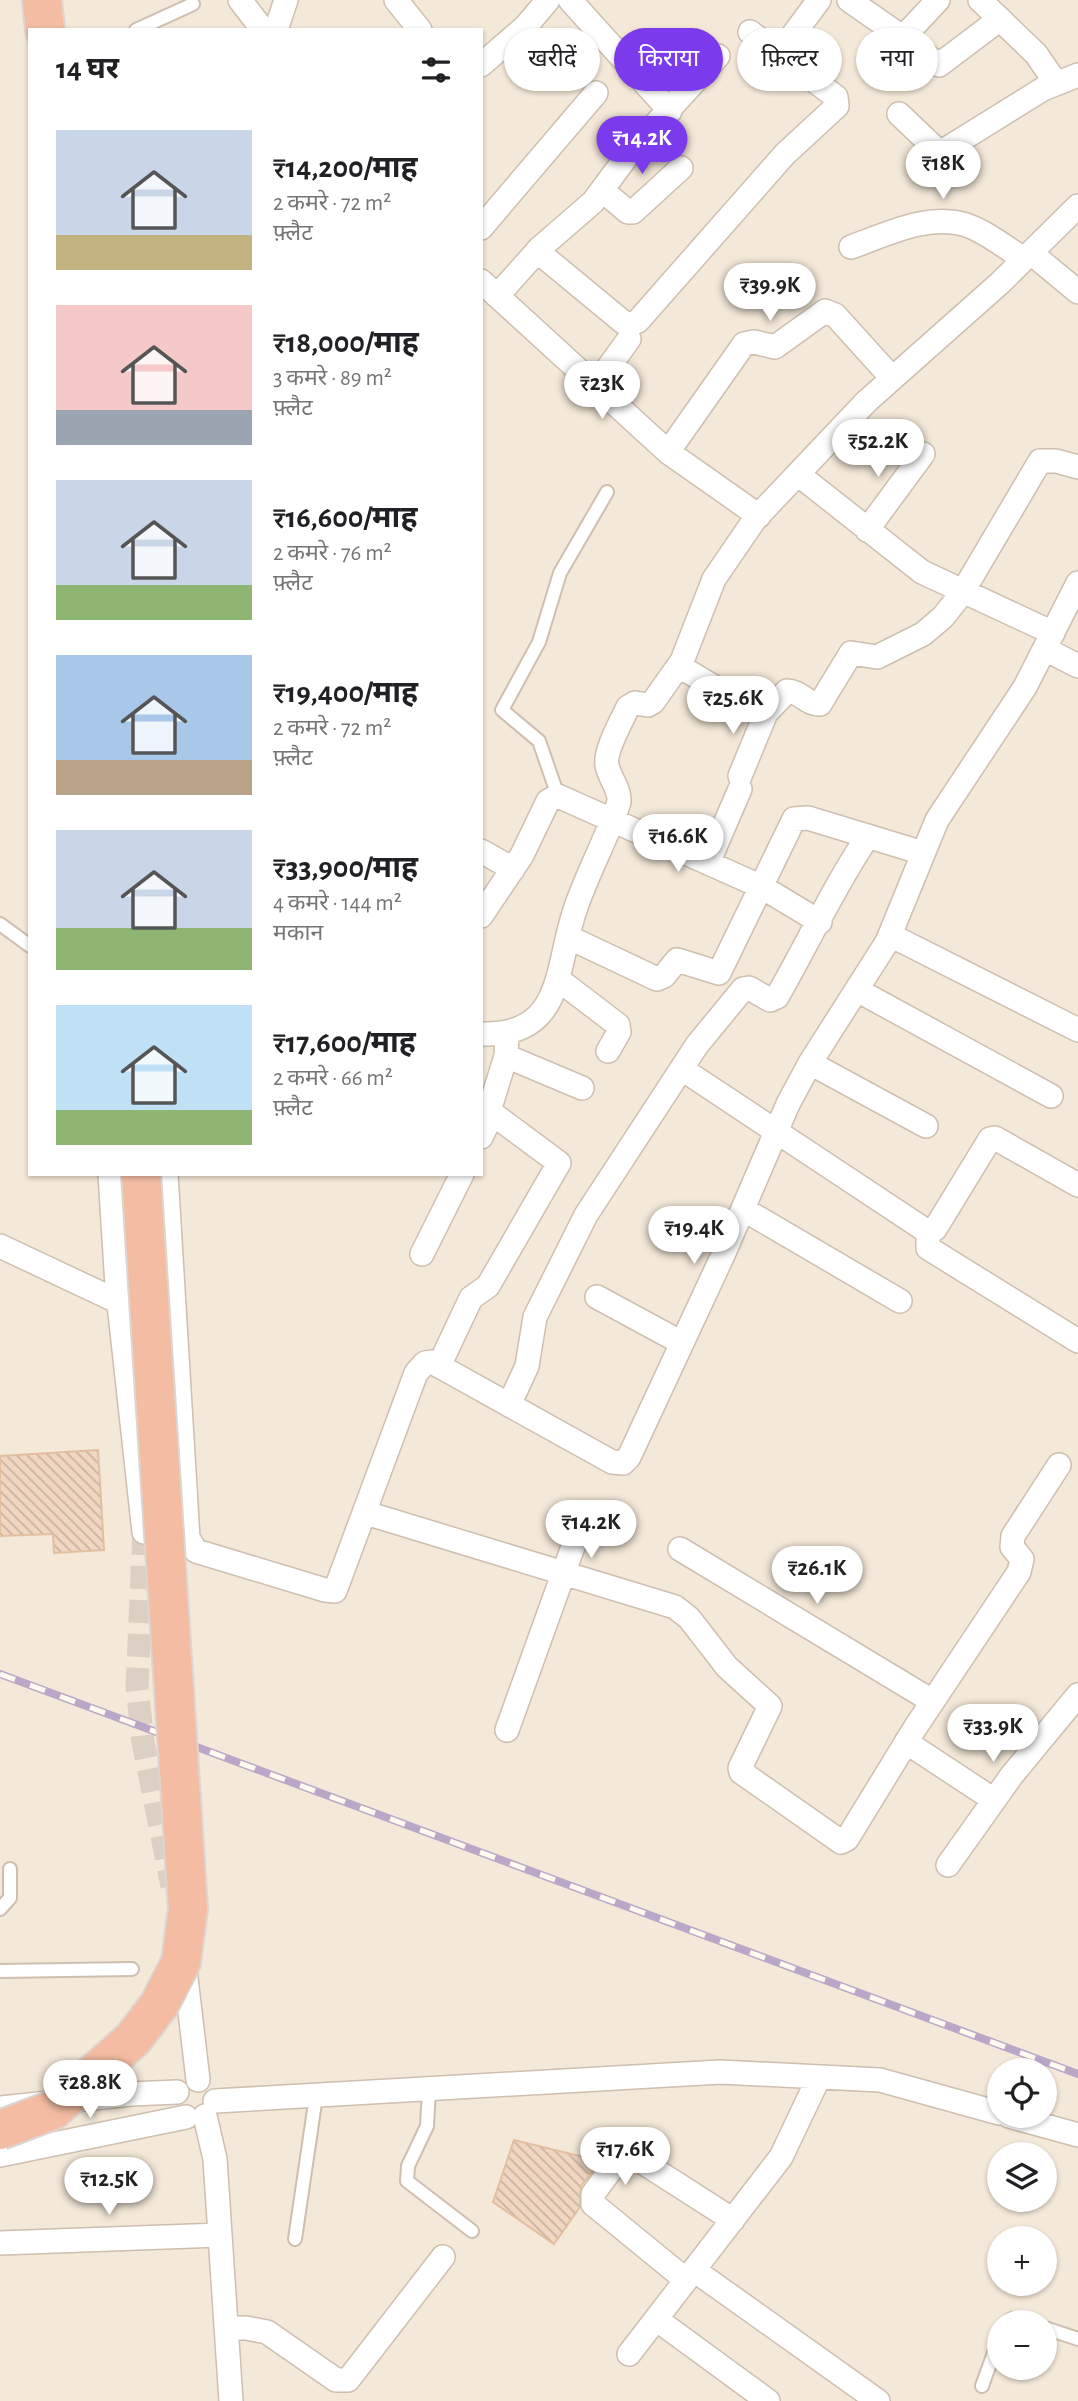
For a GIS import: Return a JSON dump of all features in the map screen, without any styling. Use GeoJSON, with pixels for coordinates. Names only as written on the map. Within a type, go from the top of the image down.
{"type":"FeatureCollection","features":[{"type":"Feature","properties":{"kind":"highway"},"geometry":{"type":"LineString","coordinates":[[42,0],[45,28]]}},
{"type":"Feature","properties":{"kind":"highway"},"geometry":{"type":"LineString","coordinates":[[0,2130],[53,2110],[133,2039],[159,2005],[181,1962],[188,1909],[188,1871],[141,1176]]}},
{"type":"Feature","properties":{"kind":"street"},"geometry":{"type":"LineString","coordinates":[[240,0],[261,28]]}},
{"type":"Feature","properties":{"kind":"street"},"geometry":{"type":"LineString","coordinates":[[276,28],[286,0]]}},
{"type":"Feature","properties":{"kind":"street"},"geometry":{"type":"LineString","coordinates":[[396,0],[418,28]]}},
{"type":"Feature","properties":{"kind":"street"},"geometry":{"type":"LineString","coordinates":[[483,63],[526,26],[548,0]]}},
{"type":"Feature","properties":{"kind":"street"},"geometry":{"type":"LineString","coordinates":[[570,0],[670,111]]}},
{"type":"Feature","properties":{"kind":"street"},"geometry":{"type":"LineString","coordinates":[[849,0],[889,28]]}},
{"type":"Feature","properties":{"kind":"street"},"geometry":{"type":"LineString","coordinates":[[912,28],[938,0]]}},
{"type":"Feature","properties":{"kind":"street"},"geometry":{"type":"LineString","coordinates":[[980,0],[1044,63],[1056,83]]}},
{"type":"Feature","properties":{"kind":"street"},"geometry":{"type":"LineString","coordinates":[[797,28],[816,1]]}},
{"type":"Feature","properties":{"kind":"street"},"geometry":{"type":"LineString","coordinates":[[938,64],[1000,19]]}},
{"type":"Feature","properties":{"kind":"street"},"geometry":{"type":"LineString","coordinates":[[899,114],[940,153],[1056,83],[1078,75]]}},
{"type":"Feature","properties":{"kind":"street"},"geometry":{"type":"LineString","coordinates":[[687,91],[631,151],[584,211],[489,289],[668,452],[759,516]]}},
{"type":"Feature","properties":{"kind":"street"},"geometry":{"type":"LineString","coordinates":[[537,251],[623,322],[631,324],[638,321],[785,154],[837,106],[836,97],[828,91]]}},
{"type":"Feature","properties":{"kind":"street"},"geometry":{"type":"LineString","coordinates":[[483,226],[596,93]]}},
{"type":"Feature","properties":{"kind":"street"},"geometry":{"type":"LineString","coordinates":[[602,190],[628,212],[633,212],[681,168]]}},
{"type":"Feature","properties":{"kind":"street"},"geometry":{"type":"LineString","coordinates":[[439,1366],[471,1298],[488,1286],[559,1163],[492,1115],[488,1106],[507,1045],[534,1021],[559,980],[576,906],[612,821],[620,795],[606,762],[628,707],[635,703],[648,705],[653,702],[679,666],[714,579],[759,516],[867,401],[1028,256],[1078,206]]}},
{"type":"Feature","properties":{"kind":"street"},"geometry":{"type":"LineString","coordinates":[[851,247],[915,225],[949,222],[974,229],[1028,256],[1078,292]]}},
{"type":"Feature","properties":{"kind":"street"},"geometry":{"type":"LineString","coordinates":[[668,452],[744,344],[754,342],[775,347],[825,311],[835,315],[892,378]]}},
{"type":"Feature","properties":{"kind":"street"},"geometry":{"type":"LineString","coordinates":[[595,386],[629,339]]}},
{"type":"Feature","properties":{"kind":"street"},"geometry":{"type":"LineString","coordinates":[[867,530],[923,454]]}},
{"type":"Feature","properties":{"kind":"street"},"geometry":{"type":"LineString","coordinates":[[708,863],[766,713],[787,691],[820,704],[847,655],[851,653],[877,657],[923,634],[943,617],[962,593],[1040,461],[1056,461],[1078,467]]}},
{"type":"Feature","properties":{"kind":"street"},"geometry":{"type":"LineString","coordinates":[[799,475],[922,572],[1049,641],[1078,666]]}},
{"type":"Feature","properties":{"kind":"street"},"geometry":{"type":"LineString","coordinates":[[166,1176],[191,1547],[196,1551],[331,1592],[339,1586],[416,1373],[425,1363],[439,1366],[612,1462],[623,1463],[629,1457],[810,1062],[890,935],[941,813],[1004,721],[1078,583]]}},
{"type":"Feature","properties":{"kind":"street"},"geometry":{"type":"LineString","coordinates":[[679,666],[759,714],[766,713]]}},
{"type":"Feature","properties":{"kind":"street"},"geometry":{"type":"LineString","coordinates":[[483,913],[513,869],[548,801],[558,796],[762,887],[820,922]]}},
{"type":"Feature","properties":{"kind":"street"},"geometry":{"type":"LineString","coordinates":[[568,937],[657,979],[664,976],[677,960],[719,973],[762,887],[787,828],[794,819],[808,818],[923,853]]}},
{"type":"Feature","properties":{"kind":"street"},"geometry":{"type":"LineString","coordinates":[[509,1405],[527,1366],[535,1317],[586,1215],[706,1034],[743,989],[749,988],[770,999],[777,996],[820,922],[835,885],[868,836]]}},
{"type":"Feature","properties":{"kind":"street"},"geometry":{"type":"LineString","coordinates":[[483,852],[513,869]]}},
{"type":"Feature","properties":{"kind":"street"},"geometry":{"type":"LineString","coordinates":[[890,935],[1078,1030]]}},
{"type":"Feature","properties":{"kind":"street"},"geometry":{"type":"LineString","coordinates":[[559,980],[618,1025],[619,1032],[608,1051]]}},
{"type":"Feature","properties":{"kind":"street"},"geometry":{"type":"LineString","coordinates":[[857,990],[1051,1096]]}},
{"type":"Feature","properties":{"kind":"street"},"geometry":{"type":"LineString","coordinates":[[483,1035],[507,1045],[582,1088]]}},
{"type":"Feature","properties":{"kind":"street"},"geometry":{"type":"LineString","coordinates":[[810,1062],[926,1126]]}},
{"type":"Feature","properties":{"kind":"street"},"geometry":{"type":"LineString","coordinates":[[682,1069],[928,1232]]}},
{"type":"Feature","properties":{"kind":"street"},"geometry":{"type":"LineString","coordinates":[[483,1133],[492,1115]]}},
{"type":"Feature","properties":{"kind":"street"},"geometry":{"type":"LineString","coordinates":[[928,1232],[935,1229],[990,1139],[995,1138],[1078,1185]]}},
{"type":"Feature","properties":{"kind":"street"},"geometry":{"type":"LineString","coordinates":[[110,1176],[119,1302],[144,1532]]}},
{"type":"Feature","properties":{"kind":"street"},"geometry":{"type":"LineString","coordinates":[[422,1254],[461,1176]]}},
{"type":"Feature","properties":{"kind":"street"},"geometry":{"type":"LineString","coordinates":[[743,1209],[900,1301]]}},
{"type":"Feature","properties":{"kind":"street"},"geometry":{"type":"LineString","coordinates":[[928,1232],[928,1248],[1078,1341]]}},
{"type":"Feature","properties":{"kind":"street"},"geometry":{"type":"LineString","coordinates":[[0,1246],[119,1302]]}},
{"type":"Feature","properties":{"kind":"street"},"geometry":{"type":"LineString","coordinates":[[597,1297],[682,1343]]}},
{"type":"Feature","properties":{"kind":"street"},"geometry":{"type":"LineString","coordinates":[[366,1513],[682,1611],[727,1667],[770,1706],[740,1768],[741,1772],[837,1841],[847,1839],[932,1701],[1023,1565],[1012,1547],[1013,1536],[1059,1465]]}},
{"type":"Feature","properties":{"kind":"street"},"geometry":{"type":"LineString","coordinates":[[507,1731],[579,1530]]}},
{"type":"Feature","properties":{"kind":"street"},"geometry":{"type":"LineString","coordinates":[[680,1549],[932,1701]]}},
{"type":"Feature","properties":{"kind":"street"},"geometry":{"type":"LineString","coordinates":[[948,1865],[994,1800],[1078,1695]]}},
{"type":"Feature","properties":{"kind":"street"},"geometry":{"type":"LineString","coordinates":[[906,1742],[994,1800]]}},
{"type":"Feature","properties":{"kind":"street"},"geometry":{"type":"LineString","coordinates":[[178,1910],[198,2080]]}},
{"type":"Feature","properties":{"kind":"street"},"geometry":{"type":"LineString","coordinates":[[0,2155],[202,2111],[316,2095],[720,2072],[880,2080],[987,2110]]}},
{"type":"Feature","properties":{"kind":"street"},"geometry":{"type":"LineString","coordinates":[[629,2354],[781,2157],[819,2077]]}},
{"type":"Feature","properties":{"kind":"street"},"geometry":{"type":"LineString","coordinates":[[202,2111],[177,2106],[177,2092],[185,2083],[198,2080],[209,2085],[202,2111],[215,2159],[231,2401]]}},
{"type":"Feature","properties":{"kind":"street"},"geometry":{"type":"LineString","coordinates":[[0,2108],[131,2094],[177,2092]]}},
{"type":"Feature","properties":{"kind":"street"},"geometry":{"type":"LineString","coordinates":[[1053,2128],[1078,2135]]}},
{"type":"Feature","properties":{"kind":"street"},"geometry":{"type":"LineString","coordinates":[[733,2220],[630,2154],[621,2156],[593,2194],[593,2204],[690,2275],[878,2401]]}},
{"type":"Feature","properties":{"kind":"street"},"geometry":{"type":"LineString","coordinates":[[0,2243],[220,2235]]}},
{"type":"Feature","properties":{"kind":"street"},"geometry":{"type":"LineString","coordinates":[[226,2328],[267,2332],[336,2380],[348,2380],[443,2257]]}},
{"type":"Feature","properties":{"kind":"street"},"geometry":{"type":"LineString","coordinates":[[656,2319],[768,2401]]}},
{"type":"Feature","properties":{"kind":"lane"},"geometry":{"type":"LineString","coordinates":[[140,28],[192,4]]}},
{"type":"Feature","properties":{"kind":"lane"},"geometry":{"type":"LineString","coordinates":[[558,796],[539,741],[502,710],[539,642],[560,573],[607,492]]}},
{"type":"Feature","properties":{"kind":"lane"},"geometry":{"type":"LineString","coordinates":[[0,924],[28,945]]}},
{"type":"Feature","properties":{"kind":"lane"},"geometry":{"type":"LineString","coordinates":[[0,1909],[10,1898],[10,1869]]}},
{"type":"Feature","properties":{"kind":"lane"},"geometry":{"type":"LineString","coordinates":[[0,1971],[132,1969]]}},
{"type":"Feature","properties":{"kind":"lane"},"geometry":{"type":"LineString","coordinates":[[429,2089],[427,2126],[408,2166],[407,2180],[472,2231]]}},
{"type":"Feature","properties":{"kind":"lane"},"geometry":{"type":"LineString","coordinates":[[295,2239],[316,2095]]}},
{"type":"Feature","properties":{"kind":"lane"},"geometry":{"type":"LineString","coordinates":[[1057,2332],[1078,2339]]}},
{"type":"Feature","properties":{"kind":"lane"},"geometry":{"type":"LineString","coordinates":[[982,2386],[987,2372]]}},
{"type":"Feature","properties":{"kind":"shaded area"},"geometry":{"type":"Polygon","coordinates":[[[0,0],[1078,0],[1078,2401],[0,2401],[0,0]]]}},
{"type":"Feature","properties":{"kind":"building"},"geometry":{"type":"Polygon","coordinates":[[[98,1450],[104,1550],[54,1553],[53,1534],[0,1536],[0,1456],[98,1450]]]}},
{"type":"Feature","properties":{"kind":"building"},"geometry":{"type":"Polygon","coordinates":[[[514,2140],[600,2161],[581,2186],[580,2207],[554,2244],[493,2202],[514,2140]]]}},
{"type":"Feature","properties":{"kind":"tunnel"},"geometry":{"type":"LineString","coordinates":[[144,1532],[137,1687],[143,1742],[172,1886]]}},
{"type":"Feature","properties":{"kind":"railway"},"geometry":{"type":"LineString","coordinates":[[0,1674],[1078,2074]]}}]}
